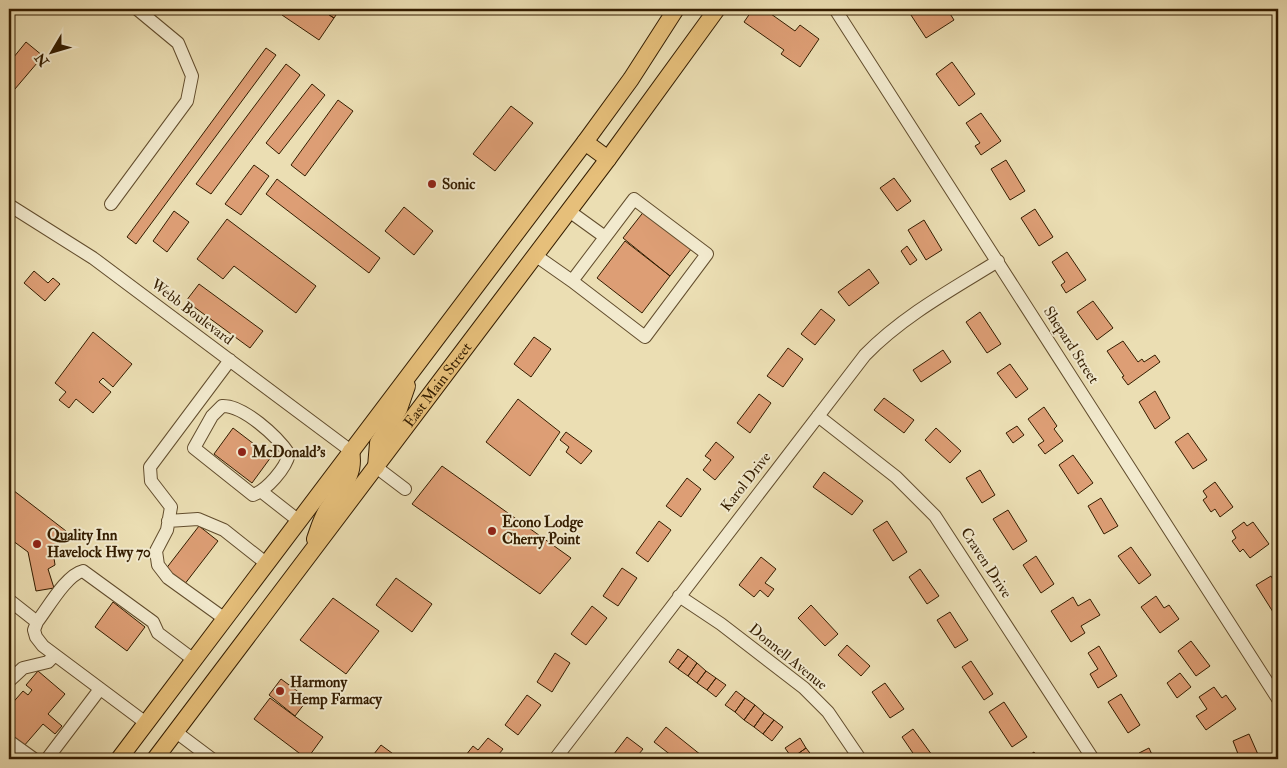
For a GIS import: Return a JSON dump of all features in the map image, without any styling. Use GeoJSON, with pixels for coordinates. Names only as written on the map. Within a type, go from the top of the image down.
{"type":"FeatureCollection","features":[{"type":"Feature","properties":{"kind":"main road","name":"East Main Street"},"geometry":{"type":"LineString","coordinates":[[119,759],[585,142],[631,78],[676,9]]}},
{"type":"Feature","properties":{"kind":"main road","name":"East Main Street"},"geometry":{"type":"LineString","coordinates":[[155,759],[608,159],[712,14]]}},
{"type":"Feature","properties":{"kind":"main road"},"geometry":{"type":"LineString","coordinates":[[585,142],[608,159]]}},
{"type":"Feature","properties":{"kind":"main road"},"geometry":{"type":"LineString","coordinates":[[376,467],[378,443],[399,409],[413,370]]}},
{"type":"Feature","properties":{"kind":"main road"},"geometry":{"type":"LineString","coordinates":[[307,558],[324,514],[350,478],[353,465],[351,452]]}},
{"type":"Feature","properties":{"kind":"street"},"geometry":{"type":"LineString","coordinates":[[111,204],[187,101],[192,76],[178,43],[137,9]]}},
{"type":"Feature","properties":{"kind":"street","name":"Shepard Street"},"geometry":{"type":"LineString","coordinates":[[835,9],[1278,700]]}},
{"type":"Feature","properties":{"kind":"street"},"geometry":{"type":"LineString","coordinates":[[535,256],[572,281],[645,337],[707,254],[634,199],[572,281]]}},
{"type":"Feature","properties":{"kind":"street","name":"Webb Boulevard"},"geometry":{"type":"LineString","coordinates":[[9,205],[80,250],[351,452]]}},
{"type":"Feature","properties":{"kind":"street"},"geometry":{"type":"LineString","coordinates":[[569,211],[605,237]]}},
{"type":"Feature","properties":{"kind":"street","name":"Karol Drive"},"geometry":{"type":"LineString","coordinates":[[555,759],[865,356],[890,331],[915,312],[998,261]]}},
{"type":"Feature","properties":{"kind":"street"},"geometry":{"type":"LineString","coordinates":[[225,619],[168,578],[158,565],[156,551],[167,530],[170,507],[151,481],[150,467],[230,360]]}},
{"type":"Feature","properties":{"kind":"street"},"geometry":{"type":"LineString","coordinates":[[175,434],[253,495],[262,492],[287,461],[289,454],[283,445],[245,412],[231,406],[222,406],[212,416],[194,448]]}},
{"type":"Feature","properties":{"kind":"street","name":"Craven Drive"},"geometry":{"type":"LineString","coordinates":[[818,416],[896,477],[935,516],[1093,759]]}},
{"type":"Feature","properties":{"kind":"street"},"geometry":{"type":"LineString","coordinates":[[376,467],[405,489]]}},
{"type":"Feature","properties":{"kind":"street"},"geometry":{"type":"LineString","coordinates":[[262,492],[299,521]]}},
{"type":"Feature","properties":{"kind":"street"},"geometry":{"type":"LineString","coordinates":[[168,521],[198,519],[224,530],[267,564]]}},
{"type":"Feature","properties":{"kind":"street"},"geometry":{"type":"LineString","coordinates":[[146,724],[55,655],[36,637],[34,630],[38,622],[69,579],[77,572],[83,571],[153,622],[158,633],[194,660]]}},
{"type":"Feature","properties":{"kind":"street","name":"Donnell Avenue"},"geometry":{"type":"LineString","coordinates":[[679,596],[804,688],[828,712],[860,759]]}},
{"type":"Feature","properties":{"kind":"street"},"geometry":{"type":"LineString","coordinates":[[9,600],[38,622]]}},
{"type":"Feature","properties":{"kind":"street"},"geometry":{"type":"LineString","coordinates":[[9,681],[23,668],[48,662],[55,655]]}},
{"type":"Feature","properties":{"kind":"street"},"geometry":{"type":"LineString","coordinates":[[47,759],[100,689]]}},
{"type":"Feature","properties":{"kind":"street"},"geometry":{"type":"LineString","coordinates":[[176,732],[212,759]]}},
{"type":"Feature","properties":{"kind":"street"},"geometry":{"type":"LineString","coordinates":[[9,742],[34,759]]}},
{"type":"Feature","properties":{"kind":"building"},"geometry":{"type":"Polygon","coordinates":[[[286,9],[320,9],[334,18],[319,40],[282,15],[286,9]]]}},
{"type":"Feature","properties":{"kind":"building"},"geometry":{"type":"Polygon","coordinates":[[[320,9],[340,9],[334,18],[320,9]]]}},
{"type":"Feature","properties":{"kind":"building"},"geometry":{"type":"Polygon","coordinates":[[[753,9],[764,9],[795,31],[800,25],[819,39],[800,67],[781,54],[784,50],[744,22],[753,9]]]}},
{"type":"Feature","properties":{"kind":"building"},"geometry":{"type":"Polygon","coordinates":[[[907,9],[947,9],[954,20],[926,38],[907,9]]]}},
{"type":"Feature","properties":{"kind":"building"},"geometry":{"type":"Polygon","coordinates":[[[26,42],[43,56],[9,96],[9,63],[26,42]]]}},
{"type":"Feature","properties":{"kind":"building"},"geometry":{"type":"Polygon","coordinates":[[[266,48],[276,55],[136,244],[127,237],[266,48]]]}},
{"type":"Feature","properties":{"kind":"building"},"geometry":{"type":"Polygon","coordinates":[[[952,62],[975,94],[959,106],[936,74],[952,62]]]}},
{"type":"Feature","properties":{"kind":"building"},"geometry":{"type":"Polygon","coordinates":[[[286,64],[300,75],[211,194],[196,184],[286,64]]]}},
{"type":"Feature","properties":{"kind":"building"},"geometry":{"type":"Polygon","coordinates":[[[312,84],[325,95],[279,154],[266,143],[312,84]]]}},
{"type":"Feature","properties":{"kind":"building"},"geometry":{"type":"Polygon","coordinates":[[[338,100],[353,111],[305,176],[291,165],[338,100]]]}},
{"type":"Feature","properties":{"kind":"building"},"geometry":{"type":"Polygon","coordinates":[[[511,106],[533,123],[495,171],[473,154],[511,106]]]}},
{"type":"Feature","properties":{"kind":"building"},"geometry":{"type":"Polygon","coordinates":[[[981,113],[1001,141],[981,155],[975,146],[980,143],[966,123],[981,113]]]}},
{"type":"Feature","properties":{"kind":"building"},"geometry":{"type":"Polygon","coordinates":[[[1006,160],[1025,191],[1010,200],[991,169],[1006,160]]]}},
{"type":"Feature","properties":{"kind":"building"},"geometry":{"type":"Polygon","coordinates":[[[254,165],[269,176],[241,215],[225,204],[254,165]]]}},
{"type":"Feature","properties":{"kind":"building"},"geometry":{"type":"Polygon","coordinates":[[[894,178],[911,201],[897,211],[880,188],[894,178]]]}},
{"type":"Feature","properties":{"kind":"building"},"geometry":{"type":"Polygon","coordinates":[[[277,179],[380,258],[369,273],[266,194],[277,179]]]}},
{"type":"Feature","properties":{"kind":"building"},"geometry":{"type":"Polygon","coordinates":[[[404,207],[433,231],[414,255],[385,231],[404,207]]]}},
{"type":"Feature","properties":{"kind":"building"},"geometry":{"type":"Polygon","coordinates":[[[1035,209],[1053,237],[1039,246],[1021,218],[1035,209]]]}},
{"type":"Feature","properties":{"kind":"building"},"geometry":{"type":"Polygon","coordinates":[[[645,210],[692,248],[670,276],[623,238],[645,210]]]}},
{"type":"Feature","properties":{"kind":"building"},"geometry":{"type":"Polygon","coordinates":[[[174,211],[189,222],[167,252],[153,241],[174,211]]]}},
{"type":"Feature","properties":{"kind":"building"},"geometry":{"type":"Polygon","coordinates":[[[227,219],[316,286],[296,313],[234,266],[223,279],[197,259],[227,219]]]}},
{"type":"Feature","properties":{"kind":"building"},"geometry":{"type":"Polygon","coordinates":[[[924,220],[942,250],[926,260],[908,230],[924,220]]]}},
{"type":"Feature","properties":{"kind":"building"},"geometry":{"type":"Polygon","coordinates":[[[625,241],[670,276],[642,313],[597,278],[625,241]]]}},
{"type":"Feature","properties":{"kind":"building"},"geometry":{"type":"Polygon","coordinates":[[[907,246],[917,260],[910,265],[901,251],[907,246]]]}},
{"type":"Feature","properties":{"kind":"building"},"geometry":{"type":"Polygon","coordinates":[[[1067,252],[1086,280],[1066,293],[1061,285],[1065,282],[1052,262],[1067,252]]]}},
{"type":"Feature","properties":{"kind":"building"},"geometry":{"type":"Polygon","coordinates":[[[869,269],[879,283],[849,306],[838,292],[869,269]]]}},
{"type":"Feature","properties":{"kind":"building"},"geometry":{"type":"Polygon","coordinates":[[[34,271],[48,283],[53,278],[60,284],[45,301],[24,283],[34,271]]]}},
{"type":"Feature","properties":{"kind":"building"},"geometry":{"type":"Polygon","coordinates":[[[199,284],[263,331],[250,348],[186,301],[199,284]]]}},
{"type":"Feature","properties":{"kind":"building"},"geometry":{"type":"Polygon","coordinates":[[[1093,301],[1113,328],[1097,340],[1077,312],[1093,301]]]}},
{"type":"Feature","properties":{"kind":"building"},"geometry":{"type":"Polygon","coordinates":[[[821,309],[835,320],[815,345],[801,334],[821,309]]]}},
{"type":"Feature","properties":{"kind":"building"},"geometry":{"type":"Polygon","coordinates":[[[980,312],[1001,344],[987,353],[966,322],[980,312]]]}},
{"type":"Feature","properties":{"kind":"building"},"geometry":{"type":"Polygon","coordinates":[[[93,332],[132,364],[113,387],[103,378],[99,382],[111,392],[93,413],[76,399],[69,408],[59,400],[66,392],[55,383],[93,332]]]}},
{"type":"Feature","properties":{"kind":"building"},"geometry":{"type":"Polygon","coordinates":[[[534,337],[551,349],[531,377],[514,364],[534,337]]]}},
{"type":"Feature","properties":{"kind":"building"},"geometry":{"type":"Polygon","coordinates":[[[1123,341],[1138,362],[1142,359],[1144,362],[1155,355],[1160,362],[1128,385],[1107,351],[1123,341]]]}},
{"type":"Feature","properties":{"kind":"building"},"geometry":{"type":"Polygon","coordinates":[[[788,348],[803,359],[783,387],[767,376],[788,348]]]}},
{"type":"Feature","properties":{"kind":"building"},"geometry":{"type":"Polygon","coordinates":[[[943,350],[951,362],[921,382],[913,370],[943,350]]]}},
{"type":"Feature","properties":{"kind":"building"},"geometry":{"type":"Polygon","coordinates":[[[1010,364],[1028,389],[1016,398],[997,373],[1010,364]]]}},
{"type":"Feature","properties":{"kind":"building"},"geometry":{"type":"Polygon","coordinates":[[[1155,391],[1170,418],[1155,429],[1139,402],[1155,391]]]}},
{"type":"Feature","properties":{"kind":"building"},"geometry":{"type":"Polygon","coordinates":[[[759,394],[771,403],[750,433],[737,423],[759,394]]]}},
{"type":"Feature","properties":{"kind":"building"},"geometry":{"type":"Polygon","coordinates":[[[884,398],[914,420],[904,433],[874,410],[884,398]]]}},
{"type":"Feature","properties":{"kind":"building"},"geometry":{"type":"Polygon","coordinates":[[[518,399],[560,432],[530,476],[486,442],[518,399]]]}},
{"type":"Feature","properties":{"kind":"building"},"geometry":{"type":"Polygon","coordinates":[[[1044,407],[1057,426],[1054,429],[1063,441],[1045,454],[1038,445],[1044,441],[1028,419],[1044,407]]]}},
{"type":"Feature","properties":{"kind":"building"},"geometry":{"type":"Polygon","coordinates":[[[1017,426],[1024,435],[1013,443],[1006,433],[1017,426]]]}},
{"type":"Feature","properties":{"kind":"building"},"geometry":{"type":"Polygon","coordinates":[[[233,428],[271,457],[252,483],[214,454],[233,428]]]}},
{"type":"Feature","properties":{"kind":"building"},"geometry":{"type":"Polygon","coordinates":[[[936,428],[961,451],[950,463],[925,440],[936,428]]]}},
{"type":"Feature","properties":{"kind":"building"},"geometry":{"type":"Polygon","coordinates":[[[566,432],[592,451],[581,464],[566,452],[569,447],[560,440],[566,432]]]}},
{"type":"Feature","properties":{"kind":"building"},"geometry":{"type":"Polygon","coordinates":[[[1188,433],[1207,460],[1193,469],[1175,442],[1188,433]]]}},
{"type":"Feature","properties":{"kind":"building"},"geometry":{"type":"Polygon","coordinates":[[[716,442],[734,457],[715,480],[703,470],[711,460],[705,456],[716,442]]]}},
{"type":"Feature","properties":{"kind":"building"},"geometry":{"type":"Polygon","coordinates":[[[1073,455],[1093,483],[1078,494],[1059,465],[1073,455]]]}},
{"type":"Feature","properties":{"kind":"building","name":"Econo Lodge Cherry Point"},"geometry":{"type":"Polygon","coordinates":[[[442,466],[571,558],[540,594],[412,504],[442,466]]]}},
{"type":"Feature","properties":{"kind":"building"},"geometry":{"type":"Polygon","coordinates":[[[980,470],[995,495],[982,503],[966,478],[980,470]]]}},
{"type":"Feature","properties":{"kind":"building"},"geometry":{"type":"Polygon","coordinates":[[[824,472],[863,501],[852,515],[813,487],[824,472]]]}},
{"type":"Feature","properties":{"kind":"building"},"geometry":{"type":"Polygon","coordinates":[[[687,478],[701,489],[681,517],[666,506],[687,478]]]}},
{"type":"Feature","properties":{"kind":"building"},"geometry":{"type":"Polygon","coordinates":[[[1215,482],[1233,507],[1220,517],[1215,509],[1211,512],[1203,500],[1207,497],[1203,491],[1215,482]]]}},
{"type":"Feature","properties":{"kind":"building","name":"Quality Inn Havelock Hwy 70"},"geometry":{"type":"Polygon","coordinates":[[[9,487],[66,531],[53,551],[55,565],[48,569],[54,588],[36,591],[28,552],[9,538],[9,487]]]}},
{"type":"Feature","properties":{"kind":"building"},"geometry":{"type":"Polygon","coordinates":[[[1101,498],[1118,526],[1104,534],[1088,506],[1101,498]]]}},
{"type":"Feature","properties":{"kind":"building"},"geometry":{"type":"Polygon","coordinates":[[[1008,510],[1027,541],[1013,550],[993,519],[1008,510]]]}},
{"type":"Feature","properties":{"kind":"building"},"geometry":{"type":"Polygon","coordinates":[[[659,521],[671,530],[648,562],[636,553],[659,521]]]}},
{"type":"Feature","properties":{"kind":"building"},"geometry":{"type":"Polygon","coordinates":[[[887,521],[907,552],[893,561],[873,530],[887,521]]]}},
{"type":"Feature","properties":{"kind":"building"},"geometry":{"type":"Polygon","coordinates":[[[1244,522],[1247,526],[1253,522],[1269,544],[1250,558],[1243,549],[1240,552],[1232,541],[1236,538],[1232,531],[1244,522]]]}},
{"type":"Feature","properties":{"kind":"building"},"geometry":{"type":"Polygon","coordinates":[[[199,526],[218,541],[184,585],[165,570],[199,526]]]}},
{"type":"Feature","properties":{"kind":"building"},"geometry":{"type":"Polygon","coordinates":[[[1131,547],[1151,575],[1139,584],[1118,556],[1131,547]]]}},
{"type":"Feature","properties":{"kind":"building"},"geometry":{"type":"Polygon","coordinates":[[[1036,556],[1054,584],[1041,593],[1023,565],[1036,556]]]}},
{"type":"Feature","properties":{"kind":"building"},"geometry":{"type":"Polygon","coordinates":[[[761,557],[776,569],[765,583],[774,589],[768,597],[760,590],[754,597],[739,585],[761,557]]]}},
{"type":"Feature","properties":{"kind":"building"},"geometry":{"type":"Polygon","coordinates":[[[622,568],[637,578],[618,606],[603,596],[622,568]]]}},
{"type":"Feature","properties":{"kind":"building"},"geometry":{"type":"Polygon","coordinates":[[[920,569],[939,596],[927,604],[909,577],[920,569]]]}},
{"type":"Feature","properties":{"kind":"building"},"geometry":{"type":"Polygon","coordinates":[[[1271,576],[1278,588],[1278,608],[1273,612],[1256,585],[1271,576]]]}},
{"type":"Feature","properties":{"kind":"building"},"geometry":{"type":"Polygon","coordinates":[[[396,578],[432,604],[412,632],[376,605],[396,578]]]}},
{"type":"Feature","properties":{"kind":"building"},"geometry":{"type":"Polygon","coordinates":[[[1156,596],[1164,608],[1169,605],[1179,619],[1160,633],[1141,607],[1156,596]]]}},
{"type":"Feature","properties":{"kind":"building"},"geometry":{"type":"Polygon","coordinates":[[[1073,597],[1078,606],[1090,599],[1100,615],[1081,626],[1085,633],[1071,642],[1051,611],[1073,597]]]}},
{"type":"Feature","properties":{"kind":"building"},"geometry":{"type":"Polygon","coordinates":[[[333,598],[379,631],[346,674],[300,640],[333,598]]]}},
{"type":"Feature","properties":{"kind":"building"},"geometry":{"type":"Polygon","coordinates":[[[113,602],[145,627],[127,651],[95,627],[113,602]]]}},
{"type":"Feature","properties":{"kind":"building"},"geometry":{"type":"Polygon","coordinates":[[[811,605],[838,634],[825,646],[798,618],[811,605]]]}},
{"type":"Feature","properties":{"kind":"building"},"geometry":{"type":"Polygon","coordinates":[[[592,606],[607,618],[586,645],[571,634],[592,606]]]}},
{"type":"Feature","properties":{"kind":"building"},"geometry":{"type":"Polygon","coordinates":[[[950,612],[968,640],[955,648],[937,620],[950,612]]]}},
{"type":"Feature","properties":{"kind":"building"},"geometry":{"type":"Polygon","coordinates":[[[1191,641],[1210,666],[1196,676],[1178,651],[1191,641]]]}},
{"type":"Feature","properties":{"kind":"building"},"geometry":{"type":"Polygon","coordinates":[[[847,645],[870,666],[861,676],[838,655],[847,645]]]}},
{"type":"Feature","properties":{"kind":"building"},"geometry":{"type":"Polygon","coordinates":[[[1099,646],[1117,676],[1098,688],[1090,674],[1098,669],[1088,653],[1099,646]]]}},
{"type":"Feature","properties":{"kind":"building"},"geometry":{"type":"Polygon","coordinates":[[[678,649],[688,656],[678,669],[669,662],[678,649]]]}},
{"type":"Feature","properties":{"kind":"building"},"geometry":{"type":"Polygon","coordinates":[[[555,653],[570,663],[552,692],[537,682],[555,653]]]}},
{"type":"Feature","properties":{"kind":"building"},"geometry":{"type":"Polygon","coordinates":[[[688,656],[697,663],[688,676],[678,669],[688,656]]]}},
{"type":"Feature","properties":{"kind":"building"},"geometry":{"type":"Polygon","coordinates":[[[971,661],[993,694],[984,700],[962,667],[971,661]]]}},
{"type":"Feature","properties":{"kind":"building"},"geometry":{"type":"Polygon","coordinates":[[[697,663],[706,671],[697,683],[688,676],[697,663]]]}},
{"type":"Feature","properties":{"kind":"building"},"geometry":{"type":"Polygon","coordinates":[[[38,671],[65,694],[48,714],[62,726],[55,734],[43,724],[23,747],[9,735],[9,707],[23,691],[28,695],[32,690],[26,685],[38,671]]]}},
{"type":"Feature","properties":{"kind":"building"},"geometry":{"type":"Polygon","coordinates":[[[706,671],[716,678],[707,690],[697,683],[706,671]]]}},
{"type":"Feature","properties":{"kind":"building"},"geometry":{"type":"Polygon","coordinates":[[[1180,673],[1191,687],[1177,698],[1167,683],[1180,673]]]}},
{"type":"Feature","properties":{"kind":"building"},"geometry":{"type":"Polygon","coordinates":[[[716,678],[726,685],[716,697],[707,690],[716,678]]]}},
{"type":"Feature","properties":{"kind":"building"},"geometry":{"type":"Polygon","coordinates":[[[281,679],[308,699],[295,716],[269,695],[281,679]]]}},
{"type":"Feature","properties":{"kind":"building"},"geometry":{"type":"Polygon","coordinates":[[[885,683],[904,709],[890,718],[872,692],[885,683]]]}},
{"type":"Feature","properties":{"kind":"building"},"geometry":{"type":"Polygon","coordinates":[[[1214,687],[1222,698],[1226,695],[1236,709],[1206,730],[1196,716],[1207,709],[1199,697],[1214,687]]]}},
{"type":"Feature","properties":{"kind":"building"},"geometry":{"type":"Polygon","coordinates":[[[736,691],[745,698],[735,712],[725,705],[736,691]]]}},
{"type":"Feature","properties":{"kind":"building"},"geometry":{"type":"Polygon","coordinates":[[[1121,694],[1140,725],[1128,733],[1108,702],[1121,694]]]}},
{"type":"Feature","properties":{"kind":"building"},"geometry":{"type":"Polygon","coordinates":[[[527,695],[541,705],[518,735],[505,725],[527,695]]]}},
{"type":"Feature","properties":{"kind":"building"},"geometry":{"type":"Polygon","coordinates":[[[270,698],[323,737],[307,759],[254,719],[270,698]]]}},
{"type":"Feature","properties":{"kind":"building"},"geometry":{"type":"Polygon","coordinates":[[[745,698],[755,705],[744,720],[735,712],[745,698]]]}},
{"type":"Feature","properties":{"kind":"building"},"geometry":{"type":"Polygon","coordinates":[[[1004,702],[1027,737],[1012,747],[989,712],[1004,702]]]}},
{"type":"Feature","properties":{"kind":"building"},"geometry":{"type":"Polygon","coordinates":[[[755,705],[764,713],[754,727],[744,720],[755,705]]]}},
{"type":"Feature","properties":{"kind":"building"},"geometry":{"type":"Polygon","coordinates":[[[764,713],[774,720],[763,734],[754,727],[764,713]]]}},
{"type":"Feature","properties":{"kind":"building"},"geometry":{"type":"Polygon","coordinates":[[[774,720],[783,727],[772,741],[763,734],[774,720]]]}},
{"type":"Feature","properties":{"kind":"building"},"geometry":{"type":"Polygon","coordinates":[[[666,727],[706,759],[676,759],[654,742],[666,727]]]}},
{"type":"Feature","properties":{"kind":"building"},"geometry":{"type":"Polygon","coordinates":[[[913,729],[932,755],[926,759],[917,759],[902,737],[913,729]]]}},
{"type":"Feature","properties":{"kind":"building"},"geometry":{"type":"Polygon","coordinates":[[[1249,734],[1260,759],[1240,759],[1233,741],[1249,734]]]}},
{"type":"Feature","properties":{"kind":"building"},"geometry":{"type":"Polygon","coordinates":[[[627,737],[643,749],[635,759],[610,759],[627,737]]]}},
{"type":"Feature","properties":{"kind":"building"},"geometry":{"type":"Polygon","coordinates":[[[488,738],[503,749],[495,759],[471,759],[466,755],[473,746],[478,750],[488,738]]]}},
{"type":"Feature","properties":{"kind":"building"},"geometry":{"type":"Polygon","coordinates":[[[800,738],[806,748],[792,758],[785,748],[800,738]]]}},
{"type":"Feature","properties":{"kind":"building"},"geometry":{"type":"Polygon","coordinates":[[[381,745],[400,759],[370,759],[381,745]]]}},
{"type":"Feature","properties":{"kind":"building"},"geometry":{"type":"Polygon","coordinates":[[[806,748],[813,757],[792,758],[806,748]]]}},
{"type":"Feature","properties":{"kind":"building"},"geometry":{"type":"Polygon","coordinates":[[[1149,748],[1154,759],[1142,759],[1139,753],[1149,748]]]}},
{"type":"Feature","properties":{"kind":"building"},"geometry":{"type":"Polygon","coordinates":[[[1034,752],[1038,759],[1024,759],[1034,752]]]}},
{"type":"Feature","properties":{"kind":"place","name":"Sonic"},"geometry":{"type":"Point","coordinates":[432,184]}},
{"type":"Feature","properties":{"kind":"place","name":"McDonald's"},"geometry":{"type":"Point","coordinates":[242,452]}},
{"type":"Feature","properties":{"kind":"place","name":"Econo Lodge Cherry Point"},"geometry":{"type":"Point","coordinates":[492,531]}},
{"type":"Feature","properties":{"kind":"place","name":"Quality Inn Havelock Hwy 70"},"geometry":{"type":"Point","coordinates":[37,544]}},
{"type":"Feature","properties":{"kind":"place","name":"Harmony Hemp Farmacy"},"geometry":{"type":"Point","coordinates":[280,691]}}]}
